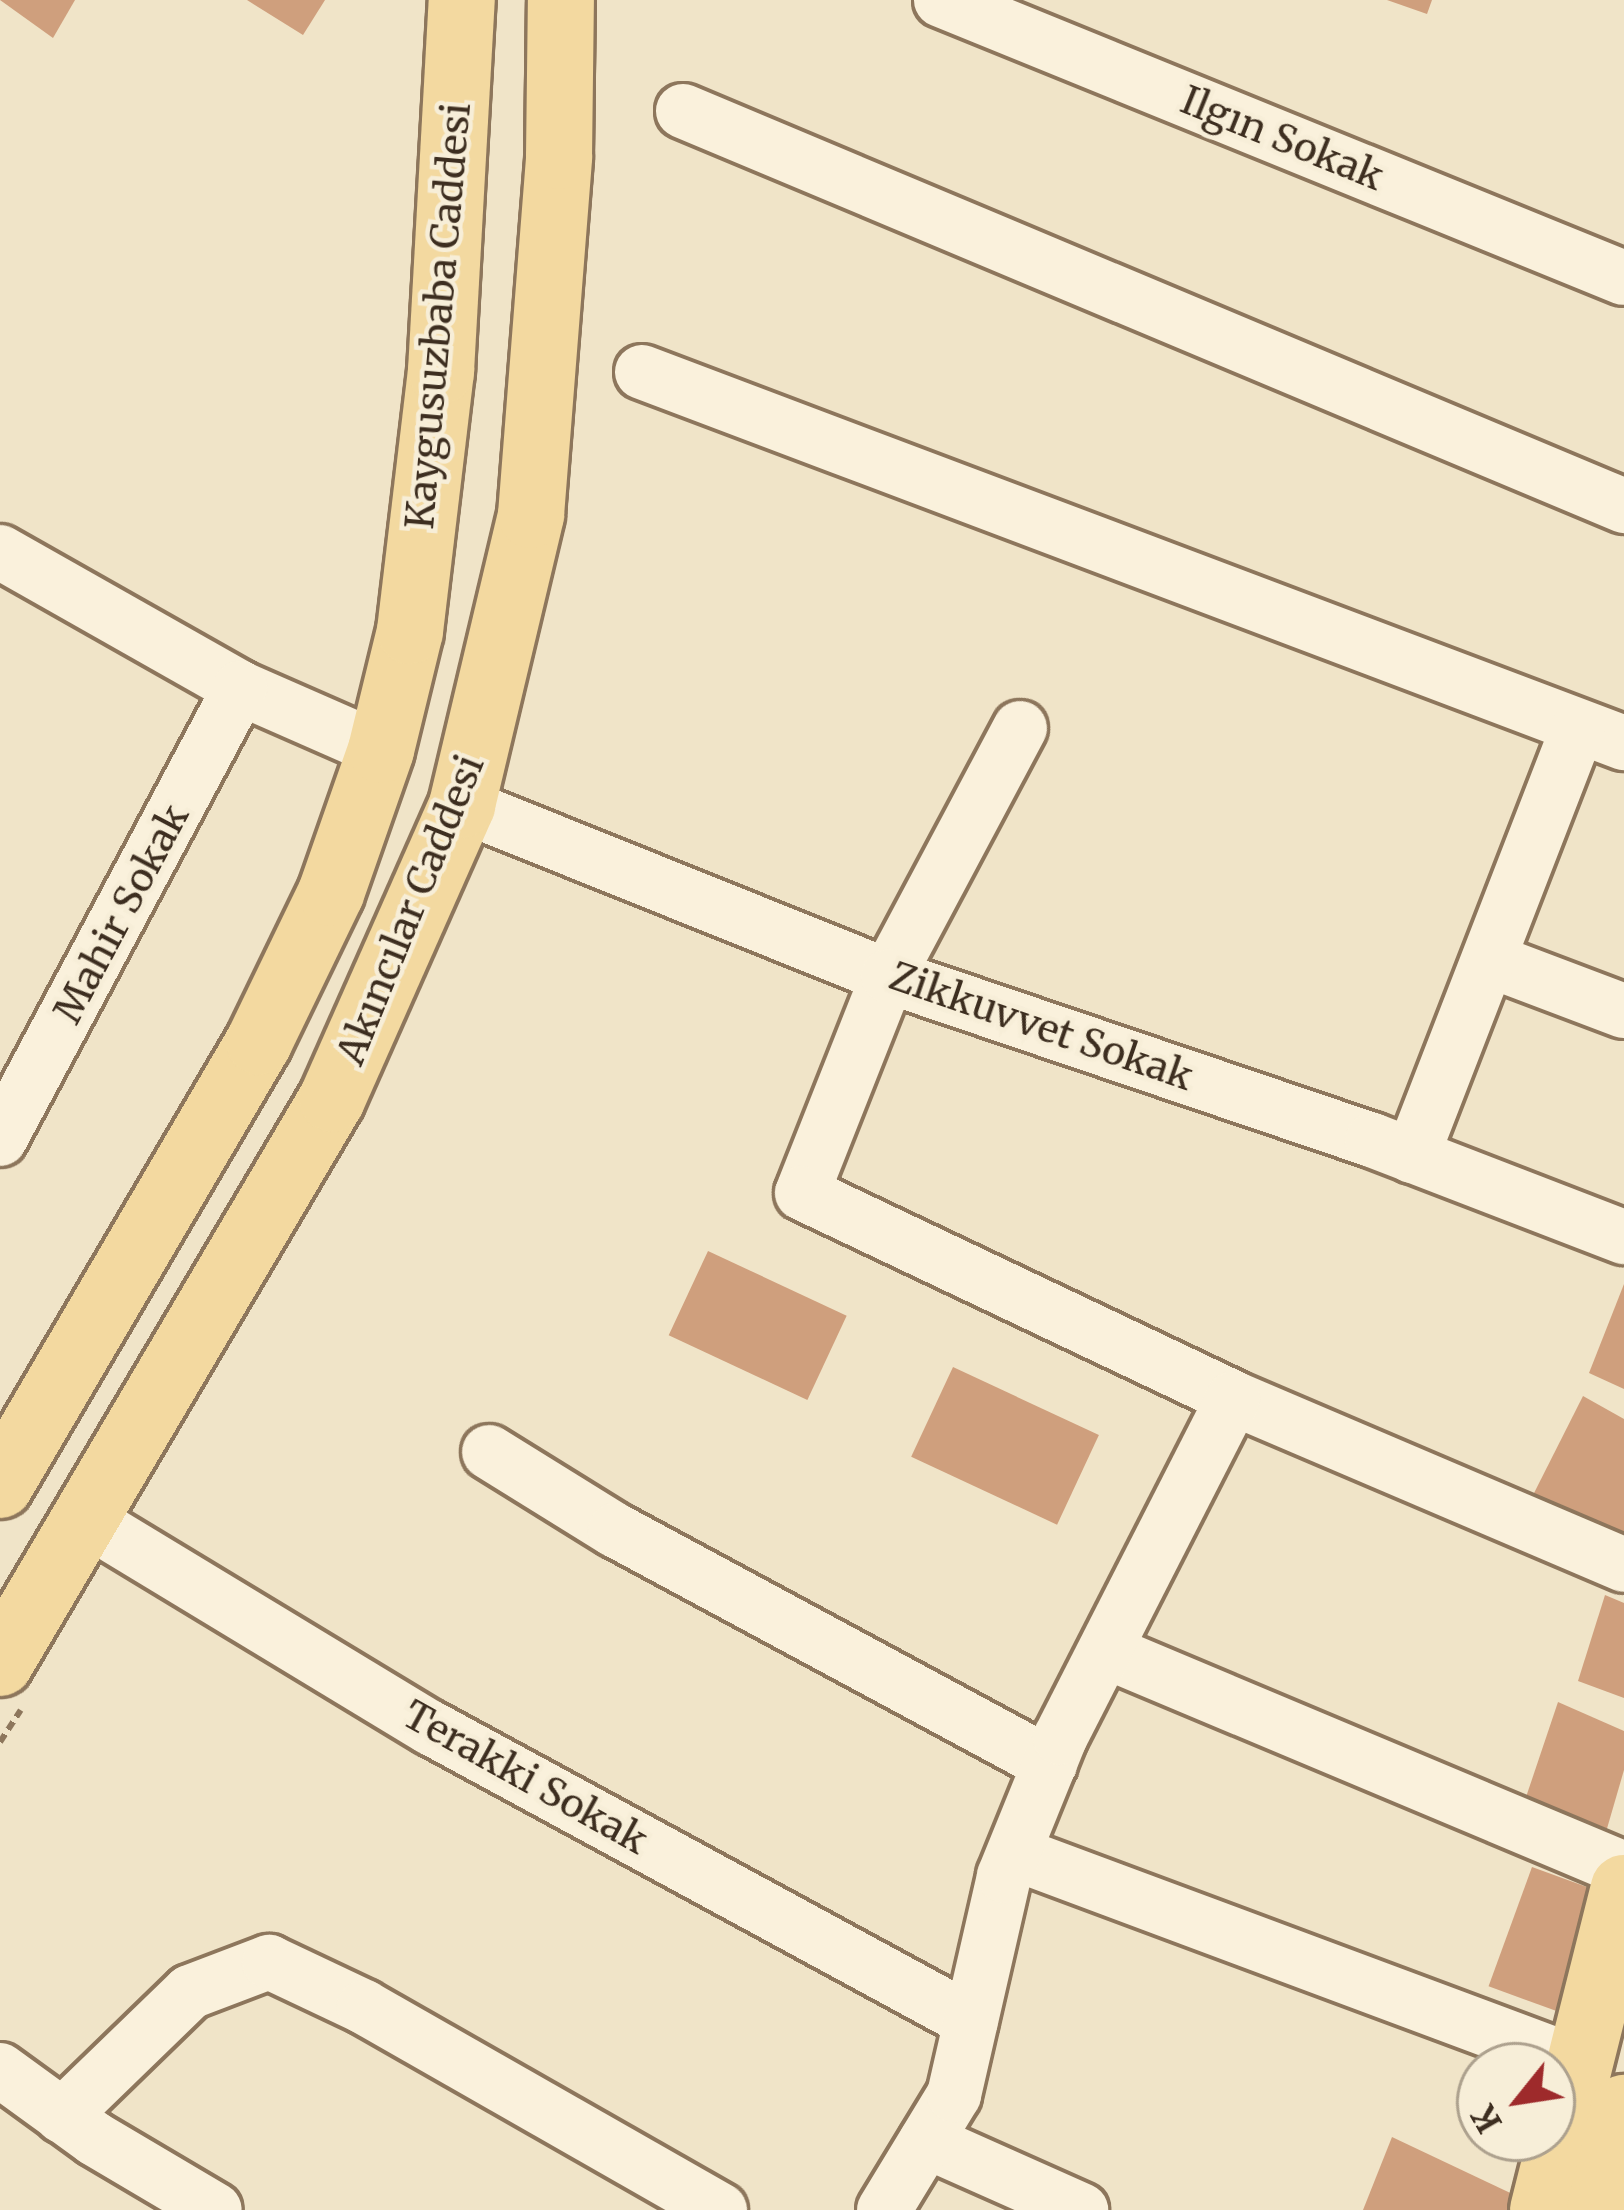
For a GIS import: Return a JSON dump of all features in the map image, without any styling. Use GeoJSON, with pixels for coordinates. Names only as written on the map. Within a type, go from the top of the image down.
{"type":"FeatureCollection","features":[{"type":"Feature","properties":{"kind":"main road","name":"Kaygusuzbaba Caddesi"},"geometry":{"type":"LineString","coordinates":[[410,631],[441,371],[462,0]]}},
{"type":"Feature","properties":{"kind":"main road","name":"Akıncılar Caddesi"},"geometry":{"type":"LineString","coordinates":[[0,1663],[332,1100],[462,805],[531,515],[559,157],[561,0]]}},
{"type":"Feature","properties":{"kind":"main road","name":"Akıncılar Caddesi"},"geometry":{"type":"LineString","coordinates":[[1,1480],[260,1042],[331,893],[381,750],[410,631]]}},
{"type":"Feature","properties":{"kind":"main road"},"geometry":{"type":"LineString","coordinates":[[1600,2210],[1612,2105],[1624,1888]]}},
{"type":"Feature","properties":{"kind":"main road"},"geometry":{"type":"LineString","coordinates":[[1543,2210],[1612,2105]]}},
{"type":"Feature","properties":{"kind":"street","name":"Ilgın Sokak"},"geometry":{"type":"LineString","coordinates":[[941,0],[1624,278]]}},
{"type":"Feature","properties":{"kind":"street"},"geometry":{"type":"LineString","coordinates":[[683,111],[1624,506]]}},
{"type":"Feature","properties":{"kind":"street"},"geometry":{"type":"LineString","coordinates":[[642,372],[1601,736],[1489,960],[1412,1156]]}},
{"type":"Feature","properties":{"kind":"street"},"geometry":{"type":"LineString","coordinates":[[0,553],[240,688],[381,750]]}},
{"type":"Feature","properties":{"kind":"street","name":"Mahir Sokak"},"geometry":{"type":"LineString","coordinates":[[0,1138],[240,688]]}},
{"type":"Feature","properties":{"kind":"street"},"geometry":{"type":"LineString","coordinates":[[1020,728],[888,976],[802,1193],[1233,1398],[1624,1565]]}},
{"type":"Feature","properties":{"kind":"street","name":"Zikkuvvet Sokak"},"geometry":{"type":"LineString","coordinates":[[462,805],[888,976],[1412,1156],[1624,1237]]}},
{"type":"Feature","properties":{"kind":"street"},"geometry":{"type":"LineString","coordinates":[[1489,960],[1624,1011]]}},
{"type":"Feature","properties":{"kind":"street"},"geometry":{"type":"LineString","coordinates":[[884,2210],[954,2096],[1014,1853],[1050,1764],[1233,1398]]}},
{"type":"Feature","properties":{"kind":"street"},"geometry":{"type":"LineString","coordinates":[[489,1452],[615,1530],[1050,1764]]}},
{"type":"Feature","properties":{"kind":"street","name":"Terakki Sokak"},"geometry":{"type":"LineString","coordinates":[[87,1520],[431,1728],[971,2021]]}},
{"type":"Feature","properties":{"kind":"street"},"geometry":{"type":"LineString","coordinates":[[1105,1651],[1624,1869]]}},
{"type":"Feature","properties":{"kind":"street"},"geometry":{"type":"LineString","coordinates":[[1014,1853],[1612,2105]]}},
{"type":"Feature","properties":{"kind":"street"},"geometry":{"type":"LineString","coordinates":[[62,2116],[190,1992],[269,1962],[364,2007],[720,2210]]}},
{"type":"Feature","properties":{"kind":"street"},"geometry":{"type":"LineString","coordinates":[[0,2070],[62,2116],[215,2210]]}},
{"type":"Feature","properties":{"kind":"street"},"geometry":{"type":"LineString","coordinates":[[926,2141],[1081,2210]]}},
{"type":"Feature","properties":{"kind":"building"},"geometry":{"type":"Polygon","coordinates":[[[0,0],[75,0],[53,38],[0,0]]]}},
{"type":"Feature","properties":{"kind":"building"},"geometry":{"type":"Polygon","coordinates":[[[247,0],[325,0],[303,35],[247,0]]]}},
{"type":"Feature","properties":{"kind":"building"},"geometry":{"type":"Polygon","coordinates":[[[1387,0],[1432,0],[1427,14],[1387,0]]]}},
{"type":"Feature","properties":{"kind":"building"},"geometry":{"type":"Polygon","coordinates":[[[708,1251],[847,1316],[807,1400],[669,1335],[708,1251]]]}},
{"type":"Feature","properties":{"kind":"building"},"geometry":{"type":"Polygon","coordinates":[[[1624,1284],[1624,1389],[1589,1373],[1624,1284]]]}},
{"type":"Feature","properties":{"kind":"building"},"geometry":{"type":"Polygon","coordinates":[[[953,1367],[1099,1435],[1057,1525],[911,1457],[953,1367]]]}},
{"type":"Feature","properties":{"kind":"building"},"geometry":{"type":"Polygon","coordinates":[[[1583,1396],[1624,1419],[1624,1539],[1531,1499],[1583,1396]]]}},
{"type":"Feature","properties":{"kind":"building"},"geometry":{"type":"Polygon","coordinates":[[[1605,1595],[1624,1603],[1624,1698],[1578,1681],[1605,1595]]]}},
{"type":"Feature","properties":{"kind":"building"},"geometry":{"type":"Polygon","coordinates":[[[1558,1702],[1624,1731],[1624,1770],[1606,1832],[1523,1806],[1558,1702]]]}},
{"type":"Feature","properties":{"kind":"building"},"geometry":{"type":"Polygon","coordinates":[[[1532,1867],[1603,1893],[1560,2012],[1489,1986],[1532,1867]]]}},
{"type":"Feature","properties":{"kind":"building"},"geometry":{"type":"Polygon","coordinates":[[[1392,2137],[1523,2199],[1520,2210],[1363,2210],[1392,2137]]]}}]}
